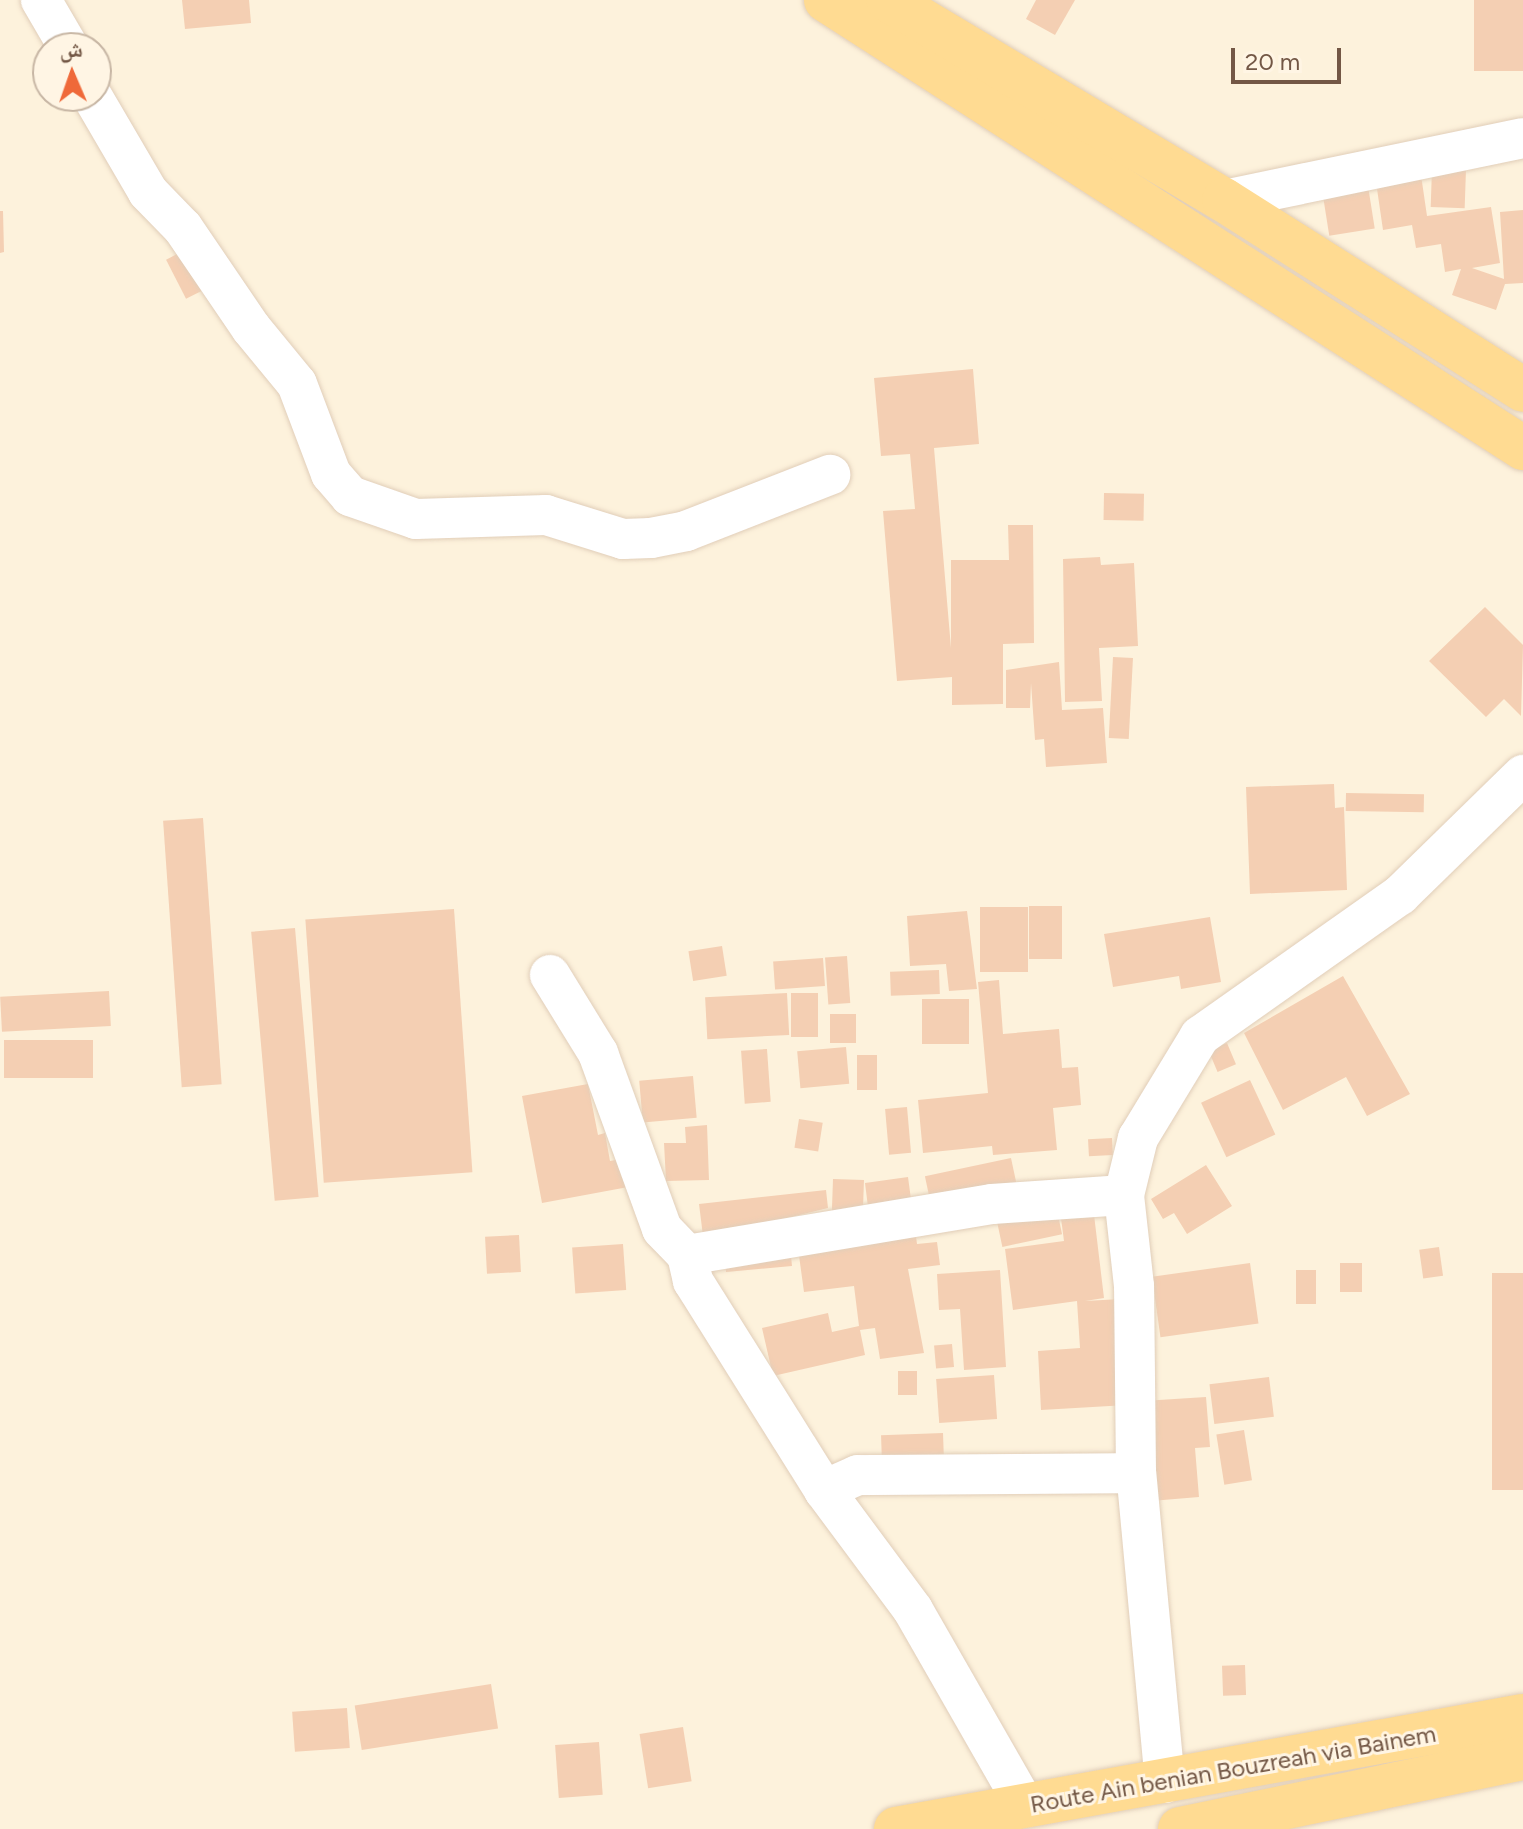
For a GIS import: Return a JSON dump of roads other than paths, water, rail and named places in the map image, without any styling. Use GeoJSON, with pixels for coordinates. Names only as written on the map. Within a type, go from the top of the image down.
{"type":"FeatureCollection","features":[{"type":"Feature","properties":{"kind":"main road"},"geometry":{"type":"LineString","coordinates":[[826,0],[1523,448]]}},
{"type":"Feature","properties":{"kind":"main road"},"geometry":{"type":"LineString","coordinates":[[888,0],[1224,200],[1523,390]]}},
{"type":"Feature","properties":{"kind":"main road","name":"Route Ain benian Bouzreah via Bainem"},"geometry":{"type":"LineString","coordinates":[[896,1829],[1165,1783],[1523,1716]]}},
{"type":"Feature","properties":{"kind":"main road","name":"Route Ain benian Bouzreah via Bainem"},"geometry":{"type":"LineString","coordinates":[[1180,1829],[1523,1758]]}},
{"type":"Feature","properties":{"kind":"street"},"geometry":{"type":"LineString","coordinates":[[41,0],[60,32]]}},
{"type":"Feature","properties":{"kind":"street"},"geometry":{"type":"LineString","coordinates":[[101,112],[148,192],[183,228],[251,328],[297,384],[331,474],[350,496],[386,513],[416,519],[546,515],[623,539],[651,538],[686,531],[830,475]]}},
{"type":"Feature","properties":{"kind":"street"},"geometry":{"type":"LineString","coordinates":[[1224,200],[1523,138]]}},
{"type":"Feature","properties":{"kind":"street"},"geometry":{"type":"LineString","coordinates":[[1165,1783],[1136,1473],[1134,1286],[1124,1195],[1138,1138],[1200,1036],[1400,895],[1523,775]]}},
{"type":"Feature","properties":{"kind":"street"},"geometry":{"type":"LineString","coordinates":[[550,975],[598,1053],[662,1229],[687,1255],[693,1281],[824,1490],[913,1610],[1026,1807]]}},
{"type":"Feature","properties":{"kind":"street"},"geometry":{"type":"LineString","coordinates":[[687,1255],[992,1204],[1124,1195]]}},
{"type":"Feature","properties":{"kind":"street"},"geometry":{"type":"LineString","coordinates":[[824,1490],[858,1475],[1136,1473]]}}]}
